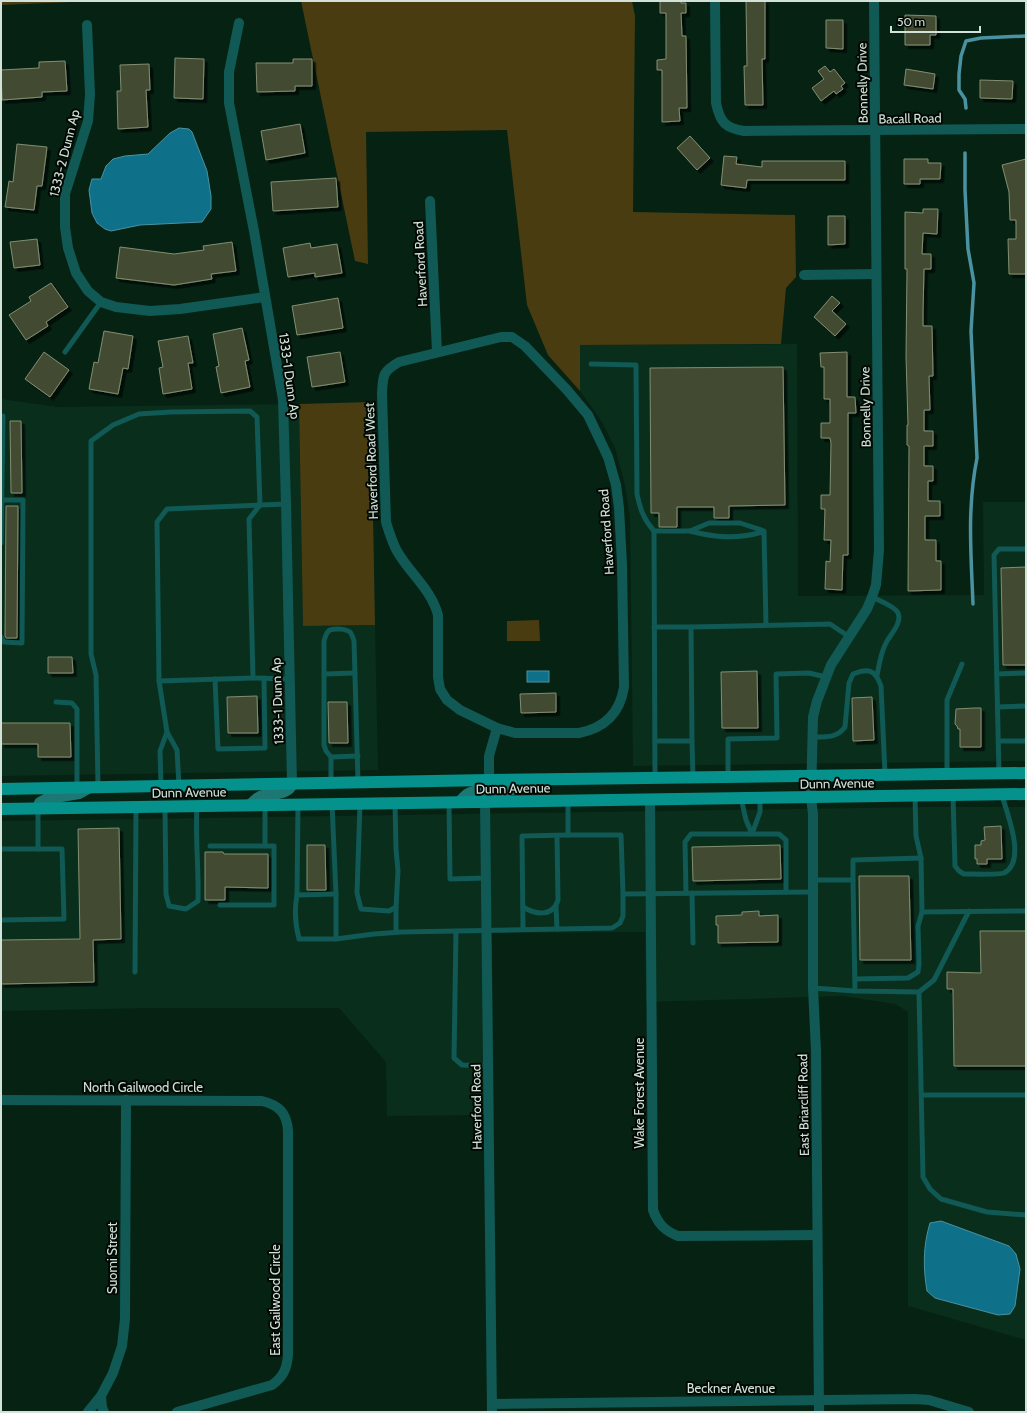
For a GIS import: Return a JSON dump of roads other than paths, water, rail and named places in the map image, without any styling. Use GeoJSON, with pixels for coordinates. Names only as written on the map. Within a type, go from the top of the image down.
{"type":"FeatureCollection","features":[{"type":"Feature","properties":{"kind":"main road","name":"Dunn Avenue"},"geometry":{"type":"LineString","coordinates":[[1,789],[489,780],[1026,773]]}},
{"type":"Feature","properties":{"kind":"main road"},"geometry":{"type":"LineString","coordinates":[[455,802],[466,794],[486,789],[489,786],[489,780]]}},
{"type":"Feature","properties":{"kind":"main road"},"geometry":{"type":"LineString","coordinates":[[485,802],[490,794],[500,790],[516,788],[524,780]]}},
{"type":"Feature","properties":{"kind":"main road"},"geometry":{"type":"LineString","coordinates":[[250,805],[258,798],[284,792],[290,789],[292,784]]}},
{"type":"Feature","properties":{"kind":"main road"},"geometry":{"type":"LineString","coordinates":[[38,808],[40,803],[49,798],[79,793],[88,788]]}},
{"type":"Feature","properties":{"kind":"main road","name":"Dunn Avenue"},"geometry":{"type":"LineString","coordinates":[[1,809],[1026,794]]}},
{"type":"Feature","properties":{"kind":"street","name":"Bacall Road"},"geometry":{"type":"LineString","coordinates":[[715,1],[716,103],[718,114],[724,124],[734,129],[744,131],[1026,129]]}},
{"type":"Feature","properties":{"kind":"street","name":"Bonnelly Drive"},"geometry":{"type":"LineString","coordinates":[[811,798],[813,717],[817,701],[826,677],[848,636],[867,609],[872,597],[876,585],[879,550],[874,1]]}},
{"type":"Feature","properties":{"kind":"street","name":"1333-1 Dunn Ap"},"geometry":{"type":"LineString","coordinates":[[239,24],[229,72],[229,103],[283,400],[292,784]]}},
{"type":"Feature","properties":{"kind":"street","name":"1333-2 Dunn Ap"},"geometry":{"type":"LineString","coordinates":[[87,25],[90,94],[88,121],[65,194],[65,227],[68,248],[76,273],[88,291],[101,302],[116,307],[150,311],[180,310],[265,297]]}},
{"type":"Feature","properties":{"kind":"street","name":"Haverford Road"},"geometry":{"type":"LineString","coordinates":[[430,201],[437,352],[501,337],[512,337],[525,346],[567,390],[588,415],[608,457],[616,485],[619,508],[622,564],[624,687],[617,709],[609,720],[597,728],[579,733],[515,734],[497,728]]}},
{"type":"Feature","properties":{"kind":"street"},"geometry":{"type":"LineString","coordinates":[[804,275],[876,274]]}},
{"type":"Feature","properties":{"kind":"street","name":"Haverford Road West"},"geometry":{"type":"LineString","coordinates":[[437,352],[399,362],[388,369],[383,377],[382,394],[386,522],[392,541],[398,552],[428,592],[438,614],[438,677],[440,689],[447,700],[460,710],[497,728]]}},
{"type":"Feature","properties":{"kind":"street"},"geometry":{"type":"LineString","coordinates":[[489,780],[490,756],[497,728]]}},
{"type":"Feature","properties":{"kind":"street","name":"East Briarcliff Road"},"geometry":{"type":"LineString","coordinates":[[811,798],[813,814],[813,988],[816,1051],[819,1412]]}},
{"type":"Feature","properties":{"kind":"street","name":"Wake Forest Avenue"},"geometry":{"type":"LineString","coordinates":[[650,800],[653,1210],[656,1219],[661,1226],[678,1236],[817,1234]]}},
{"type":"Feature","properties":{"kind":"street","name":"Haverford Road"},"geometry":{"type":"LineString","coordinates":[[485,802],[492,1408]]}},
{"type":"Feature","properties":{"kind":"street","name":"North Gailwood Circle"},"geometry":{"type":"LineString","coordinates":[[1,1100],[262,1101],[269,1102],[282,1111]]}},
{"type":"Feature","properties":{"kind":"street","name":"Suomi Street"},"geometry":{"type":"LineString","coordinates":[[88,1412],[101,1396],[113,1373],[122,1346],[125,1319],[126,1100]]}},
{"type":"Feature","properties":{"kind":"street","name":"East Gailwood Circle"},"geometry":{"type":"LineString","coordinates":[[177,1412],[272,1385],[280,1379],[286,1369],[288,1355],[288,1132],[286,1117],[282,1111]]}},
{"type":"Feature","properties":{"kind":"street"},"geometry":{"type":"LineString","coordinates":[[101,1396],[104,1412]]}},
{"type":"Feature","properties":{"kind":"street","name":"Beckner Avenue"},"geometry":{"type":"LineString","coordinates":[[492,1408],[655,1407],[915,1399],[929,1400],[969,1412]]}},
{"type":"Feature","properties":{"kind":"lane"},"geometry":{"type":"LineString","coordinates":[[65,352],[101,302]]}},
{"type":"Feature","properties":{"kind":"lane"},"geometry":{"type":"LineString","coordinates":[[592,364],[636,365],[637,494],[646,522],[654,531],[655,778]]}},
{"type":"Feature","properties":{"kind":"lane"},"geometry":{"type":"LineString","coordinates":[[88,788],[96,675],[91,654],[91,441],[114,425],[139,414],[250,411],[257,416],[260,505],[249,519],[253,678]]}},
{"type":"Feature","properties":{"kind":"lane"},"geometry":{"type":"LineString","coordinates":[[1,416],[3,416],[1,543]]}},
{"type":"Feature","properties":{"kind":"lane"},"geometry":{"type":"LineString","coordinates":[[1,500],[23,500],[22,643],[4,642],[1,637]]}},
{"type":"Feature","properties":{"kind":"lane"},"geometry":{"type":"LineString","coordinates":[[179,786],[177,750],[167,732],[159,680],[157,522],[167,509],[286,504]]}},
{"type":"Feature","properties":{"kind":"lane"},"geometry":{"type":"LineString","coordinates":[[690,531],[709,523],[740,523],[764,532]]}},
{"type":"Feature","properties":{"kind":"lane"},"geometry":{"type":"LineString","coordinates":[[654,531],[690,531],[709,536],[725,537],[747,536],[764,532]]}},
{"type":"Feature","properties":{"kind":"lane"},"geometry":{"type":"LineString","coordinates":[[764,532],[766,625]]}},
{"type":"Feature","properties":{"kind":"lane"},"geometry":{"type":"LineString","coordinates":[[999,774],[994,556],[999,549],[1026,548]]}},
{"type":"Feature","properties":{"kind":"lane"},"geometry":{"type":"LineString","coordinates":[[872,597],[894,608],[898,613],[898,622],[886,642],[880,659],[878,676],[881,686],[885,775]]}},
{"type":"Feature","properties":{"kind":"lane"},"geometry":{"type":"LineString","coordinates":[[654,627],[830,624],[848,636]]}},
{"type":"Feature","properties":{"kind":"lane"},"geometry":{"type":"LineString","coordinates":[[691,627],[693,778]]}},
{"type":"Feature","properties":{"kind":"lane"},"geometry":{"type":"LineString","coordinates":[[331,784],[331,757],[326,751],[324,745],[324,642],[326,634],[331,630],[340,629],[349,631],[354,641],[358,783]]}},
{"type":"Feature","properties":{"kind":"lane"},"geometry":{"type":"LineString","coordinates":[[947,774],[947,700],[962,664]]}},
{"type":"Feature","properties":{"kind":"lane"},"geometry":{"type":"LineString","coordinates":[[813,737],[832,737],[845,727],[849,683],[853,674],[862,670],[870,671],[878,676]]}},
{"type":"Feature","properties":{"kind":"lane"},"geometry":{"type":"LineString","coordinates":[[325,674],[355,673]]}},
{"type":"Feature","properties":{"kind":"lane"},"geometry":{"type":"LineString","coordinates":[[728,777],[728,739],[777,738],[776,674],[809,673],[826,677]]}},
{"type":"Feature","properties":{"kind":"lane"},"geometry":{"type":"LineString","coordinates":[[997,674],[1026,673]]}},
{"type":"Feature","properties":{"kind":"lane"},"geometry":{"type":"LineString","coordinates":[[159,680],[253,678],[289,679]]}},
{"type":"Feature","properties":{"kind":"lane"},"geometry":{"type":"LineString","coordinates":[[215,679],[218,749],[266,748],[264,678]]}},
{"type":"Feature","properties":{"kind":"lane"},"geometry":{"type":"LineString","coordinates":[[56,702],[72,703],[77,709],[88,788]]}},
{"type":"Feature","properties":{"kind":"lane"},"geometry":{"type":"LineString","coordinates":[[998,707],[1026,706]]}},
{"type":"Feature","properties":{"kind":"lane"},"geometry":{"type":"LineString","coordinates":[[160,786],[160,751],[167,732]]}},
{"type":"Feature","properties":{"kind":"lane"},"geometry":{"type":"LineString","coordinates":[[655,741],[692,741]]}},
{"type":"Feature","properties":{"kind":"lane"},"geometry":{"type":"LineString","coordinates":[[999,741],[1026,741]]}},
{"type":"Feature","properties":{"kind":"lane"},"geometry":{"type":"LineString","coordinates":[[331,757],[358,756]]}},
{"type":"Feature","properties":{"kind":"lane"},"geometry":{"type":"LineString","coordinates":[[855,979],[908,978],[918,972],[918,926],[922,912],[921,858],[916,836],[915,795]]}},
{"type":"Feature","properties":{"kind":"lane"},"geometry":{"type":"LineString","coordinates":[[953,795],[955,866],[964,874],[1003,873],[1012,867],[1015,856],[1014,836],[1002,795]]}},
{"type":"Feature","properties":{"kind":"lane"},"geometry":{"type":"LineString","coordinates":[[741,798],[744,812],[752,834]]}},
{"type":"Feature","properties":{"kind":"lane"},"geometry":{"type":"LineString","coordinates":[[752,834],[760,812],[760,798]]}},
{"type":"Feature","properties":{"kind":"lane"},"geometry":{"type":"LineString","coordinates":[[568,801],[568,835]]}},
{"type":"Feature","properties":{"kind":"lane"},"geometry":{"type":"LineString","coordinates":[[455,802],[450,879],[486,878]]}},
{"type":"Feature","properties":{"kind":"lane"},"geometry":{"type":"LineString","coordinates":[[395,803],[398,871],[396,932]]}},
{"type":"Feature","properties":{"kind":"lane"},"geometry":{"type":"LineString","coordinates":[[332,804],[336,894],[336,939]]}},
{"type":"Feature","properties":{"kind":"lane"},"geometry":{"type":"LineString","coordinates":[[360,804],[357,893],[361,910],[389,911],[396,908]]}},
{"type":"Feature","properties":{"kind":"lane"},"geometry":{"type":"LineString","coordinates":[[265,805],[265,846]]}},
{"type":"Feature","properties":{"kind":"lane"},"geometry":{"type":"LineString","coordinates":[[298,805],[297,895],[294,907],[295,922],[300,939],[336,939],[396,932],[612,928],[620,923],[623,916],[621,835],[522,836],[523,929]]}},
{"type":"Feature","properties":{"kind":"lane"},"geometry":{"type":"LineString","coordinates":[[165,807],[166,894],[169,906],[186,909],[198,901],[197,806]]}},
{"type":"Feature","properties":{"kind":"lane"},"geometry":{"type":"LineString","coordinates":[[135,972],[136,807]]}},
{"type":"Feature","properties":{"kind":"lane"},"geometry":{"type":"LineString","coordinates":[[38,808],[38,849]]}},
{"type":"Feature","properties":{"kind":"lane"},"geometry":{"type":"LineString","coordinates":[[693,943],[685,842],[691,834],[779,834],[786,840],[786,892]]}},
{"type":"Feature","properties":{"kind":"lane"},"geometry":{"type":"LineString","coordinates":[[557,836],[557,929]]}},
{"type":"Feature","properties":{"kind":"lane"},"geometry":{"type":"LineString","coordinates":[[210,846],[274,846],[274,905],[220,905]]}},
{"type":"Feature","properties":{"kind":"lane"},"geometry":{"type":"LineString","coordinates":[[1,849],[62,849],[64,919],[1,920]]}},
{"type":"Feature","properties":{"kind":"lane"},"geometry":{"type":"LineString","coordinates":[[855,990],[853,860],[921,858]]}},
{"type":"Feature","properties":{"kind":"lane"},"geometry":{"type":"LineString","coordinates":[[813,880],[853,880]]}},
{"type":"Feature","properties":{"kind":"lane"},"geometry":{"type":"LineString","coordinates":[[623,894],[813,892]]}},
{"type":"Feature","properties":{"kind":"lane"},"geometry":{"type":"LineString","coordinates":[[297,895],[336,894]]}},
{"type":"Feature","properties":{"kind":"lane"},"geometry":{"type":"LineString","coordinates":[[523,907],[536,913],[543,913],[551,911],[556,906]]}},
{"type":"Feature","properties":{"kind":"lane"},"geometry":{"type":"LineString","coordinates":[[813,988],[918,992],[934,980],[969,911]]}},
{"type":"Feature","properties":{"kind":"lane"},"geometry":{"type":"LineString","coordinates":[[922,912],[1026,911]]}},
{"type":"Feature","properties":{"kind":"lane"},"geometry":{"type":"LineString","coordinates":[[456,932],[454,1058],[462,1065],[488,1066]]}},
{"type":"Feature","properties":{"kind":"lane"},"geometry":{"type":"LineString","coordinates":[[918,992],[922,1095],[921,1141],[923,1177],[930,1189],[941,1199],[987,1212],[1026,1215]]}},
{"type":"Feature","properties":{"kind":"lane"},"geometry":{"type":"LineString","coordinates":[[922,1095],[1026,1095]]}},
{"type":"Feature","properties":{"kind":"water"},"geometry":{"type":"Polygon","coordinates":[[[179,128],[189,129],[192,132],[207,171],[211,196],[211,209],[202,222],[140,225],[111,231],[105,229],[97,223],[92,213],[89,190],[92,179],[101,179],[106,166],[113,159],[125,156],[148,154],[170,133],[179,128]]]}},
{"type":"Feature","properties":{"kind":"water"},"geometry":{"type":"Polygon","coordinates":[[[527,671],[549,671],[549,682],[527,682],[527,671]]]}},
{"type":"Feature","properties":{"kind":"water"},"geometry":{"type":"Polygon","coordinates":[[[941,1221],[1009,1246],[1016,1254],[1020,1269],[1015,1306],[1010,1314],[998,1315],[935,1298],[927,1291],[924,1257],[926,1240],[930,1223],[941,1221]]]}},
{"type":"Feature","properties":{"kind":"waterway"},"geometry":{"type":"LineString","coordinates":[[966,108],[965,99],[959,90],[961,56],[966,41],[981,38],[1026,36]]}},
{"type":"Feature","properties":{"kind":"waterway"},"geometry":{"type":"LineString","coordinates":[[965,153],[968,249],[974,283],[971,331],[977,458],[971,513],[973,604]]}}]}
